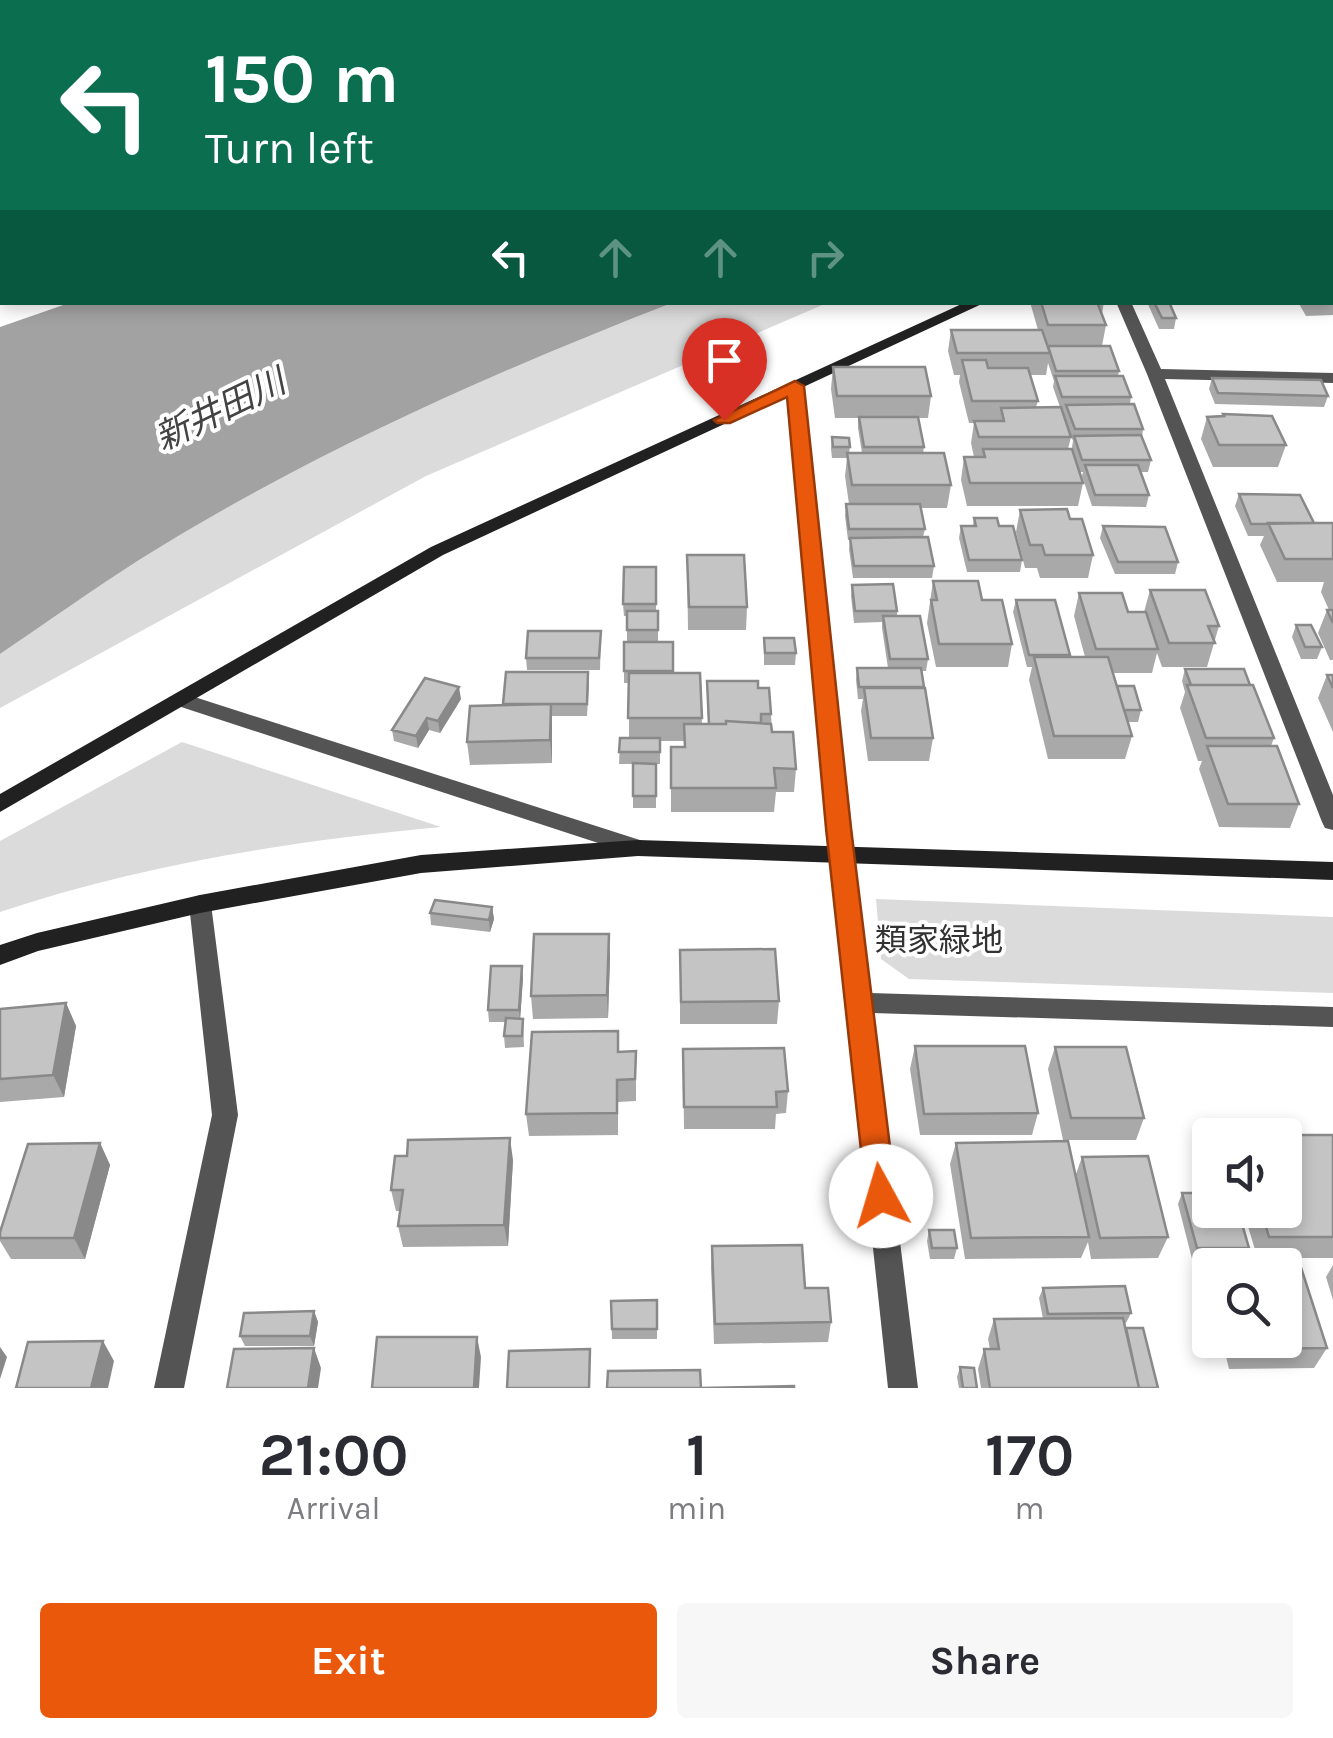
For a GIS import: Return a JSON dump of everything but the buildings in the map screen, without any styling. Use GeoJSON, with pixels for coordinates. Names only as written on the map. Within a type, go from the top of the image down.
{"type":"FeatureCollection","features":[{"type":"Feature","properties":{"kind":"street"},"geometry":{"type":"LineString","coordinates":[[0,804],[437,551],[972,305]]}},
{"type":"Feature","properties":{"kind":"street"},"geometry":{"type":"LineString","coordinates":[[1124,305],[1333,822]]}},
{"type":"Feature","properties":{"kind":"street"},"geometry":{"type":"LineString","coordinates":[[1155,374],[1333,378]]}},
{"type":"Feature","properties":{"kind":"street"},"geometry":{"type":"LineString","coordinates":[[795,386],[842,856],[903,1388]]}},
{"type":"Feature","properties":{"kind":"street"},"geometry":{"type":"LineString","coordinates":[[179,699],[638,848]]}},
{"type":"Feature","properties":{"kind":"street"},"geometry":{"type":"LineString","coordinates":[[0,955],[37,942],[200,904],[421,864],[638,848],[1333,871]]}},
{"type":"Feature","properties":{"kind":"street"},"geometry":{"type":"LineString","coordinates":[[168,1388],[226,1115],[200,904]]}},
{"type":"Feature","properties":{"kind":"street"},"geometry":{"type":"LineString","coordinates":[[860,1003],[1333,1017]]}},
{"type":"Feature","properties":{"kind":"green space"},"geometry":{"type":"Polygon","coordinates":[[[667,305],[822,305],[426,476],[0,708],[0,654],[139,560],[332,452],[535,358],[667,305]]]}},
{"type":"Feature","properties":{"kind":"green space"},"geometry":{"type":"Polygon","coordinates":[[[182,742],[441,827],[329,839],[218,857],[108,880],[0,912],[0,841],[182,742]]]}},
{"type":"Feature","properties":{"kind":"green space","name":"類家緑地"},"geometry":{"type":"Polygon","coordinates":[[[876,899],[1333,917],[1333,993],[909,979],[881,959],[876,899]]]}},
{"type":"Feature","properties":{"kind":"water","name":"新井田川"},"geometry":{"type":"Polygon","coordinates":[[[63,305],[667,305],[467,388],[267,486],[139,560],[0,654],[0,327],[63,305]]]}},
{"type":"Feature","properties":{"kind":"route"},"geometry":{"type":"LineString","coordinates":[[724,420],[795,386],[881,1196]]}}]}
